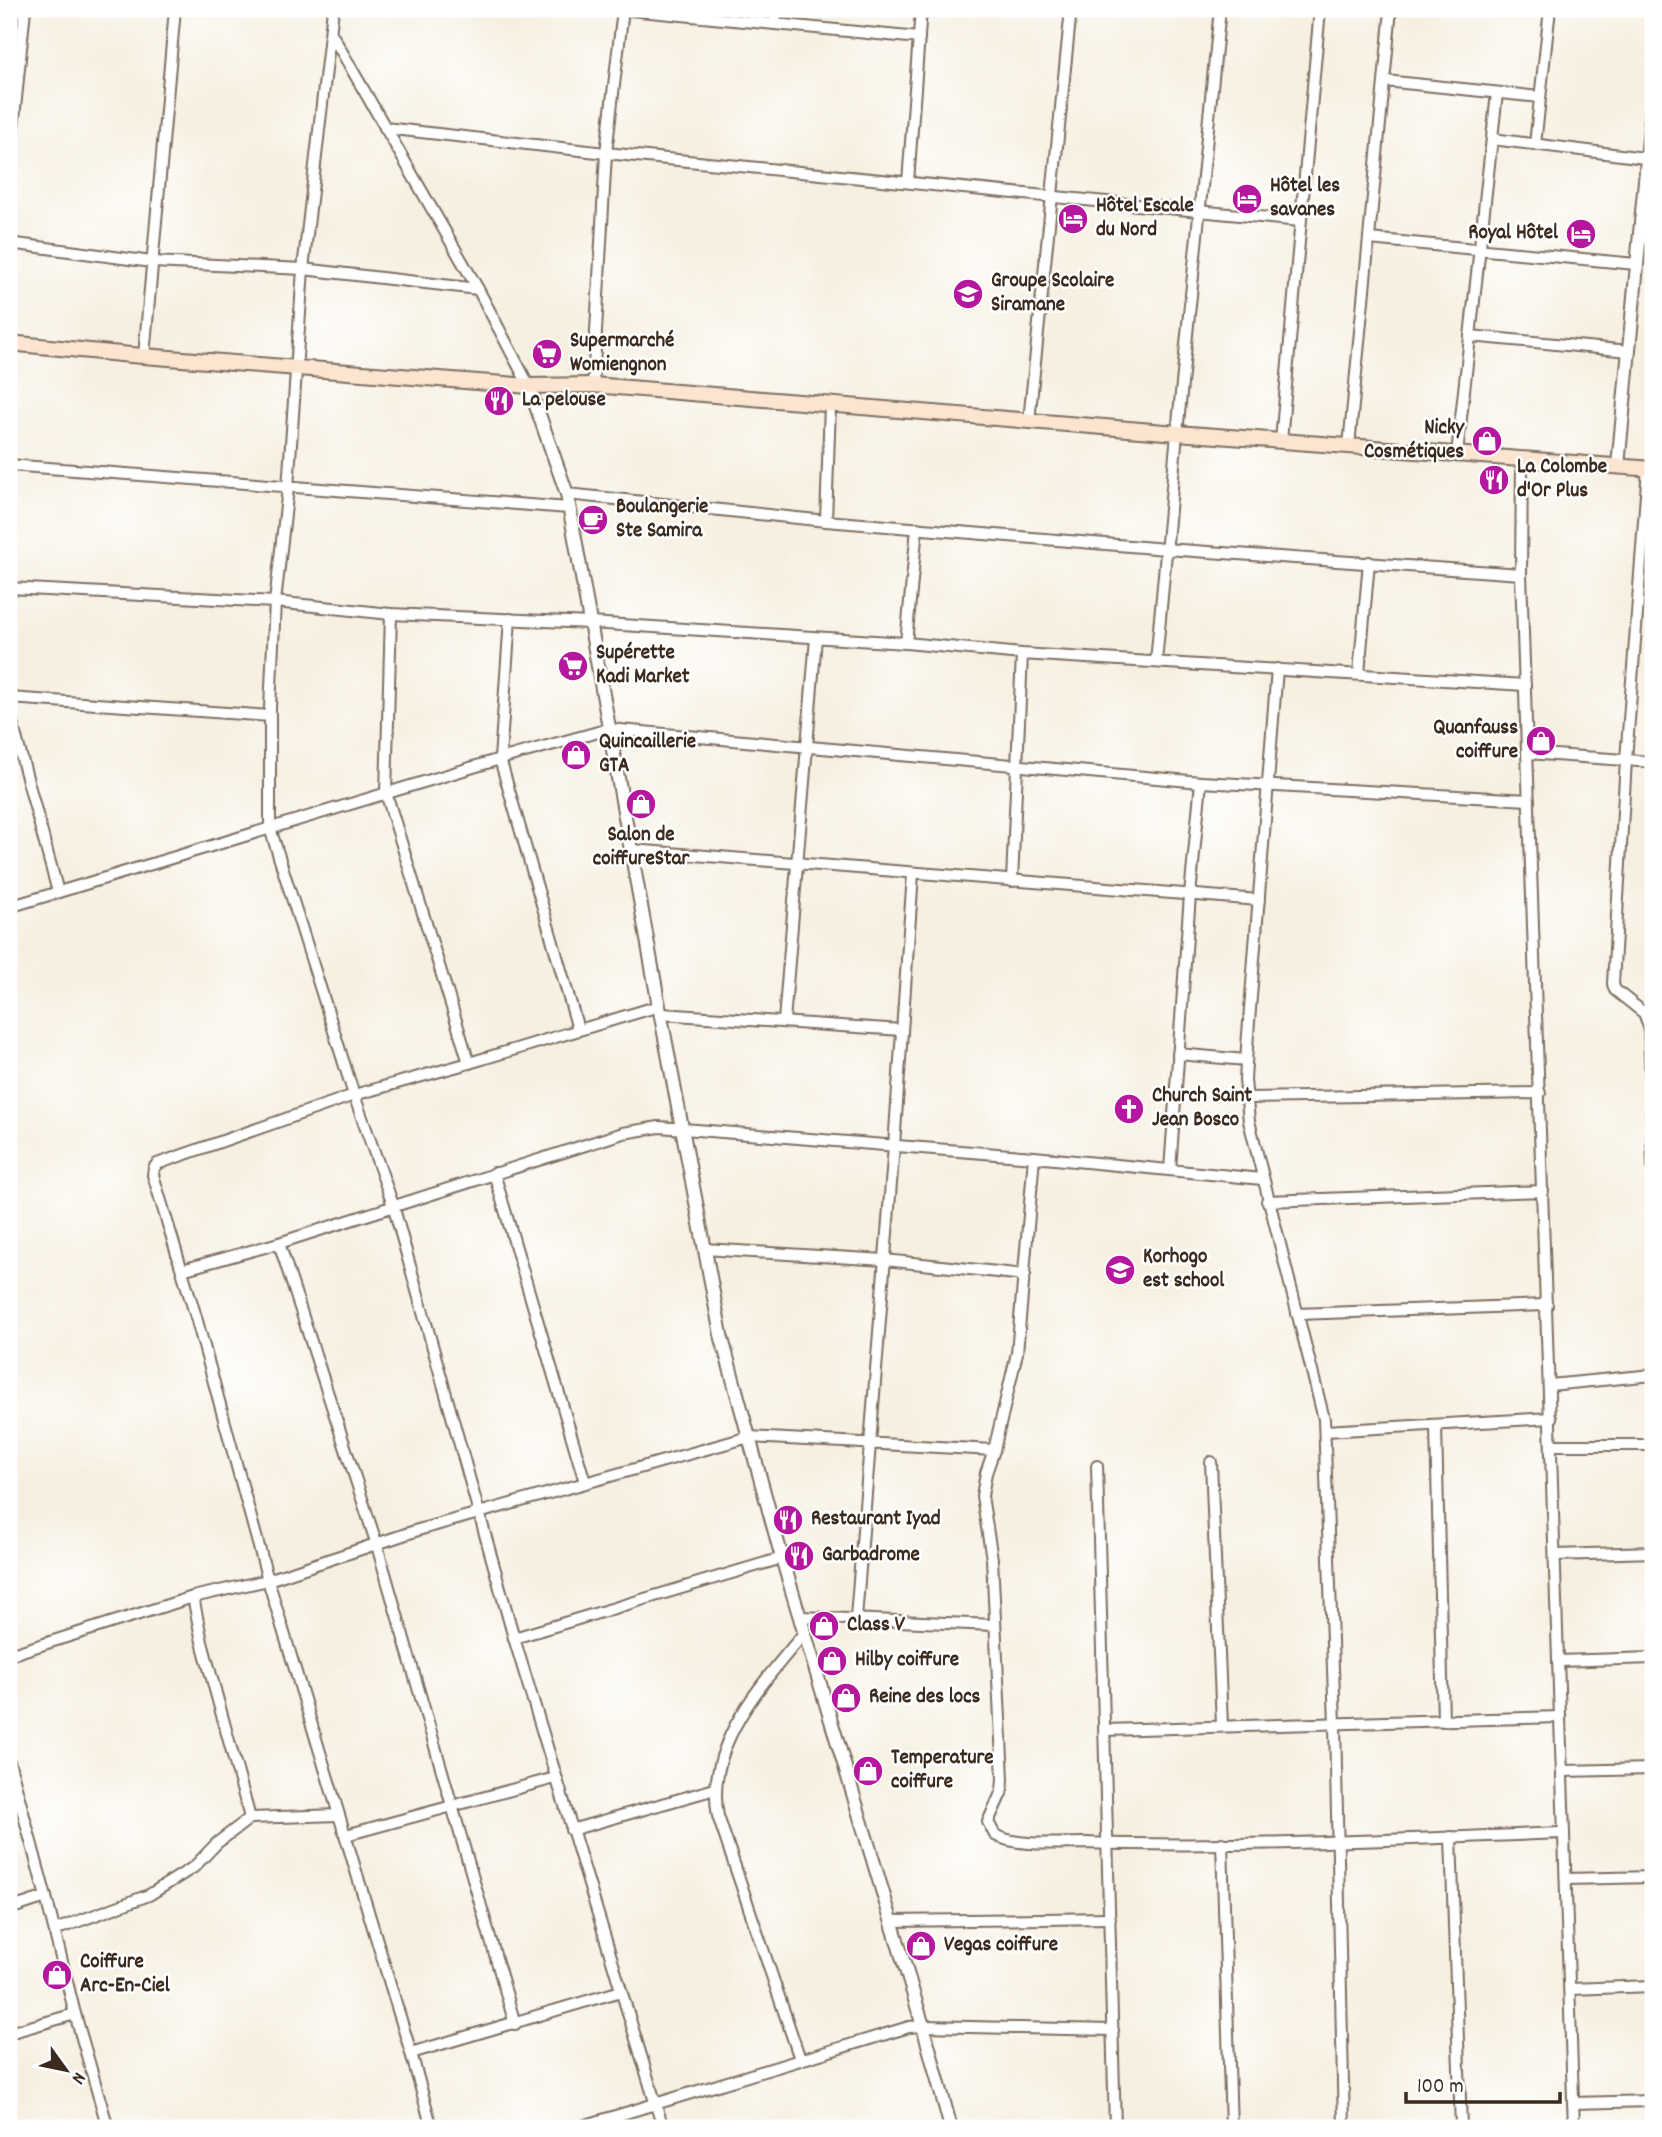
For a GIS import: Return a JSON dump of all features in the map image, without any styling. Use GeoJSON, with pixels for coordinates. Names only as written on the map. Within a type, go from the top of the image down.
{"type":"FeatureCollection","features":[{"type":"Feature","properties":{"kind":"main road"},"geometry":{"type":"LineString","coordinates":[[9,343],[529,386],[593,385],[1650,469]]}},
{"type":"Feature","properties":{"kind":"street"},"geometry":{"type":"LineString","coordinates":[[9,168],[12,94],[25,9]]}},
{"type":"Feature","properties":{"kind":"street"},"geometry":{"type":"LineString","coordinates":[[144,356],[175,9]]}},
{"type":"Feature","properties":{"kind":"street"},"geometry":{"type":"LineString","coordinates":[[333,9],[303,269],[288,488],[275,602],[270,716],[270,828],[354,1095],[393,1205],[514,1638],[663,2128]]}},
{"type":"Feature","properties":{"kind":"street"},"geometry":{"type":"LineString","coordinates":[[593,385],[606,153],[621,9],[919,38]]}},
{"type":"Feature","properties":{"kind":"street"},"geometry":{"type":"LineString","coordinates":[[775,24],[776,9]]}},
{"type":"Feature","properties":{"kind":"street"},"geometry":{"type":"LineString","coordinates":[[908,182],[921,9]]}},
{"type":"Feature","properties":{"kind":"street"},"geometry":{"type":"LineString","coordinates":[[1029,421],[1071,9]]}},
{"type":"Feature","properties":{"kind":"street"},"geometry":{"type":"LineString","coordinates":[[1156,662],[1220,9]]}},
{"type":"Feature","properties":{"kind":"street"},"geometry":{"type":"LineString","coordinates":[[1281,441],[1320,9]]}},
{"type":"Feature","properties":{"kind":"street"},"geometry":{"type":"LineString","coordinates":[[1349,446],[1391,9]]}},
{"type":"Feature","properties":{"kind":"street"},"geometry":{"type":"LineString","coordinates":[[1535,144],[1550,9]]}},
{"type":"Feature","properties":{"kind":"street"},"geometry":{"type":"LineString","coordinates":[[331,33],[478,289],[529,386],[567,494],[721,1335],[782,1558],[923,2026],[951,2128]]}},
{"type":"Feature","properties":{"kind":"street"},"geometry":{"type":"LineString","coordinates":[[1385,81],[1540,97]]}},
{"type":"Feature","properties":{"kind":"street"},"geometry":{"type":"LineString","coordinates":[[1457,454],[1497,93]]}},
{"type":"Feature","properties":{"kind":"street"},"geometry":{"type":"LineString","coordinates":[[1618,466],[1636,264],[1650,159],[1653,96]]}},
{"type":"Feature","properties":{"kind":"street"},"geometry":{"type":"LineString","coordinates":[[385,128],[606,153],[1300,221]]}},
{"type":"Feature","properties":{"kind":"street"},"geometry":{"type":"LineString","coordinates":[[1492,139],[1650,159]]}},
{"type":"Feature","properties":{"kind":"street"},"geometry":{"type":"LineString","coordinates":[[1369,239],[1636,264]]}},
{"type":"Feature","properties":{"kind":"street"},"geometry":{"type":"LineString","coordinates":[[9,243],[152,262],[303,269],[478,289]]}},
{"type":"Feature","properties":{"kind":"street"},"geometry":{"type":"LineString","coordinates":[[1470,336],[1629,351]]}},
{"type":"Feature","properties":{"kind":"street"},"geometry":{"type":"LineString","coordinates":[[826,520],[830,405]]}},
{"type":"Feature","properties":{"kind":"street"},"geometry":{"type":"LineString","coordinates":[[1522,460],[1521,574],[1574,2128]]}},
{"type":"Feature","properties":{"kind":"street"},"geometry":{"type":"LineString","coordinates":[[9,465],[569,508]]}},
{"type":"Feature","properties":{"kind":"street"},"geometry":{"type":"LineString","coordinates":[[1650,469],[1626,760],[1613,984],[1615,990],[1644,1013],[1649,1026],[1653,1166]]}},
{"type":"Feature","properties":{"kind":"street"},"geometry":{"type":"LineString","coordinates":[[567,494],[1166,550],[1521,574]]}},
{"type":"Feature","properties":{"kind":"street"},"geometry":{"type":"LineString","coordinates":[[906,643],[917,528]]}},
{"type":"Feature","properties":{"kind":"street"},"geometry":{"type":"LineString","coordinates":[[1359,673],[1369,562]]}},
{"type":"Feature","properties":{"kind":"street"},"geometry":{"type":"LineString","coordinates":[[9,588],[275,602],[391,614],[590,623],[906,643],[1022,654],[1525,685]]}},
{"type":"Feature","properties":{"kind":"street"},"geometry":{"type":"LineString","coordinates":[[391,614],[387,793],[469,1063]]}},
{"type":"Feature","properties":{"kind":"street"},"geometry":{"type":"LineString","coordinates":[[510,619],[500,759],[578,1029]]}},
{"type":"Feature","properties":{"kind":"street"},"geometry":{"type":"LineString","coordinates":[[783,1021],[816,638]]}},
{"type":"Feature","properties":{"kind":"street"},"geometry":{"type":"LineString","coordinates":[[1012,881],[1022,654]]}},
{"type":"Feature","properties":{"kind":"street"},"geometry":{"type":"LineString","coordinates":[[1277,669],[1246,1060],[1246,1098],[1267,1201],[1322,1407],[1325,1431],[1344,2128]]}},
{"type":"Feature","properties":{"kind":"street"},"geometry":{"type":"LineString","coordinates":[[9,698],[270,716]]}},
{"type":"Feature","properties":{"kind":"street"},"geometry":{"type":"LineString","coordinates":[[9,711],[58,892]]}},
{"type":"Feature","properties":{"kind":"street"},"geometry":{"type":"LineString","coordinates":[[9,907],[500,759],[609,729],[1201,782],[1529,800]]}},
{"type":"Feature","properties":{"kind":"street"},"geometry":{"type":"LineString","coordinates":[[1527,753],[1653,762]]}},
{"type":"Feature","properties":{"kind":"street"},"geometry":{"type":"LineString","coordinates":[[1170,1170],[1201,782]]}},
{"type":"Feature","properties":{"kind":"street"},"geometry":{"type":"LineString","coordinates":[[632,850],[1259,900]]}},
{"type":"Feature","properties":{"kind":"street"},"geometry":{"type":"LineString","coordinates":[[856,1618],[913,874]]}},
{"type":"Feature","properties":{"kind":"street"},"geometry":{"type":"LineString","coordinates":[[432,2128],[268,1580],[153,1175],[154,1168],[157,1164],[354,1095],[578,1029],[660,1010],[902,1030]]}},
{"type":"Feature","properties":{"kind":"street"},"geometry":{"type":"LineString","coordinates":[[1178,1054],[1246,1060]]}},
{"type":"Feature","properties":{"kind":"street"},"geometry":{"type":"LineString","coordinates":[[1246,1098],[1540,1093]]}},
{"type":"Feature","properties":{"kind":"street"},"geometry":{"type":"LineString","coordinates":[[182,1270],[279,1243],[623,1133],[659,1127],[1034,1157],[1262,1179]]}},
{"type":"Feature","properties":{"kind":"street"},"geometry":{"type":"LineString","coordinates":[[1034,1157],[1017,1353],[982,1496],[992,1559],[1003,1779],[1002,1791],[988,1822],[990,1829],[1003,1840],[1108,1844],[1564,1832]]}},
{"type":"Feature","properties":{"kind":"street"},"geometry":{"type":"LineString","coordinates":[[494,1173],[586,1482]]}},
{"type":"Feature","properties":{"kind":"street"},"geometry":{"type":"LineString","coordinates":[[1267,1201],[1543,1191]]}},
{"type":"Feature","properties":{"kind":"street"},"geometry":{"type":"LineString","coordinates":[[279,1243],[376,1542],[515,2024]]}},
{"type":"Feature","properties":{"kind":"street"},"geometry":{"type":"LineString","coordinates":[[704,1250],[884,1261],[1025,1275]]}},
{"type":"Feature","properties":{"kind":"street"},"geometry":{"type":"LineString","coordinates":[[1297,1314],[1547,1305]]}},
{"type":"Feature","properties":{"kind":"street"},"geometry":{"type":"LineString","coordinates":[[1550,1385],[1653,1375]]}},
{"type":"Feature","properties":{"kind":"street"},"geometry":{"type":"LineString","coordinates":[[1325,1431],[1436,1427],[1551,1418]]}},
{"type":"Feature","properties":{"kind":"street"},"geometry":{"type":"LineString","coordinates":[[1436,1427],[1443,1721]]}},
{"type":"Feature","properties":{"kind":"street"},"geometry":{"type":"LineString","coordinates":[[9,1655],[193,1597],[268,1580],[376,1542],[749,1437],[994,1450]]}},
{"type":"Feature","properties":{"kind":"street"},"geometry":{"type":"LineString","coordinates":[[1552,1445],[1653,1445]]}},
{"type":"Feature","properties":{"kind":"street"},"geometry":{"type":"LineString","coordinates":[[1211,1462],[1222,1725]]}},
{"type":"Feature","properties":{"kind":"street"},"geometry":{"type":"LineString","coordinates":[[1097,1466],[1115,2128]]}},
{"type":"Feature","properties":{"kind":"street"},"geometry":{"type":"LineString","coordinates":[[1556,1555],[1653,1552]]}},
{"type":"Feature","properties":{"kind":"street"},"geometry":{"type":"LineString","coordinates":[[514,1638],[782,1558]]}},
{"type":"Feature","properties":{"kind":"street"},"geometry":{"type":"LineString","coordinates":[[193,1597],[202,1642],[250,1818]]}},
{"type":"Feature","properties":{"kind":"street"},"geometry":{"type":"LineString","coordinates":[[800,1617],[995,1625]]}},
{"type":"Feature","properties":{"kind":"street"},"geometry":{"type":"LineString","coordinates":[[800,2059],[718,1816],[715,1789],[722,1757],[754,1695],[805,1632]]}},
{"type":"Feature","properties":{"kind":"street"},"geometry":{"type":"LineString","coordinates":[[1558,1661],[1653,1658]]}},
{"type":"Feature","properties":{"kind":"street"},"geometry":{"type":"LineString","coordinates":[[1105,1730],[1560,1717]]}},
{"type":"Feature","properties":{"kind":"street"},"geometry":{"type":"LineString","coordinates":[[9,1762],[13,1792],[46,1897],[75,2014],[108,2128]]}},
{"type":"Feature","properties":{"kind":"street"},"geometry":{"type":"LineString","coordinates":[[1563,1771],[1653,1769]]}},
{"type":"Feature","properties":{"kind":"street"},"geometry":{"type":"LineString","coordinates":[[346,1835],[555,1778]]}},
{"type":"Feature","properties":{"kind":"street"},"geometry":{"type":"LineString","coordinates":[[572,1830],[715,1789]]}},
{"type":"Feature","properties":{"kind":"street"},"geometry":{"type":"LineString","coordinates":[[55,1930],[149,1895],[194,1867],[217,1843],[250,1818],[339,1815]]}},
{"type":"Feature","properties":{"kind":"street"},"geometry":{"type":"LineString","coordinates":[[1451,1837],[1461,2128]]}},
{"type":"Feature","properties":{"kind":"street"},"geometry":{"type":"LineString","coordinates":[[1222,1843],[1231,2128]]}},
{"type":"Feature","properties":{"kind":"street"},"geometry":{"type":"LineString","coordinates":[[1566,1879],[1653,1877]]}},
{"type":"Feature","properties":{"kind":"street"},"geometry":{"type":"LineString","coordinates":[[9,1909],[46,1897]]}},
{"type":"Feature","properties":{"kind":"street"},"geometry":{"type":"LineString","coordinates":[[891,1921],[1110,1918]]}},
{"type":"Feature","properties":{"kind":"street"},"geometry":{"type":"LineString","coordinates":[[1570,1989],[1653,1986]]}},
{"type":"Feature","properties":{"kind":"street"},"geometry":{"type":"LineString","coordinates":[[411,2053],[621,1991]]}},
{"type":"Feature","properties":{"kind":"street"},"geometry":{"type":"LineString","coordinates":[[9,2032],[75,2014]]}},
{"type":"Feature","properties":{"kind":"street"},"geometry":{"type":"LineString","coordinates":[[576,2128],[891,2031],[923,2026],[1113,2030]]}},
{"type":"Feature","properties":{"kind":"street"},"geometry":{"type":"LineString","coordinates":[[1573,2103],[1653,2101]]}},
{"type":"Feature","properties":{"kind":"place","name":"Hôtel les savanes"},"geometry":{"type":"Point","coordinates":[1247,199]}},
{"type":"Feature","properties":{"kind":"place","name":"Hôtel Escale du Nord"},"geometry":{"type":"Point","coordinates":[1073,219]}},
{"type":"Feature","properties":{"kind":"place","name":"Royal Hôtel"},"geometry":{"type":"Point","coordinates":[1581,234]}},
{"type":"Feature","properties":{"kind":"place","name":"Groupe Scolaire Siramane"},"geometry":{"type":"Point","coordinates":[968,294]}},
{"type":"Feature","properties":{"kind":"place","name":"Supermarché Womiengnon"},"geometry":{"type":"Point","coordinates":[547,354]}},
{"type":"Feature","properties":{"kind":"place","name":"La pelouse"},"geometry":{"type":"Point","coordinates":[499,401]}},
{"type":"Feature","properties":{"kind":"place","name":"Nicky Cosmétiques"},"geometry":{"type":"Point","coordinates":[1487,441]}},
{"type":"Feature","properties":{"kind":"place","name":"La Colombe d'Or Plus"},"geometry":{"type":"Point","coordinates":[1494,480]}},
{"type":"Feature","properties":{"kind":"place","name":"Boulangerie Ste Samira"},"geometry":{"type":"Point","coordinates":[593,520]}},
{"type":"Feature","properties":{"kind":"place","name":"Supérette Kadi Market"},"geometry":{"type":"Point","coordinates":[573,666]}},
{"type":"Feature","properties":{"kind":"place","name":"Quanfauss coiffure"},"geometry":{"type":"Point","coordinates":[1541,741]}},
{"type":"Feature","properties":{"kind":"place","name":"Quincaillerie GTA"},"geometry":{"type":"Point","coordinates":[576,755]}},
{"type":"Feature","properties":{"kind":"place","name":"Salon de coiffureStar"},"geometry":{"type":"Point","coordinates":[641,804]}},
{"type":"Feature","properties":{"kind":"place","name":"Church Saint Jean Bosco"},"geometry":{"type":"Point","coordinates":[1129,1109]}},
{"type":"Feature","properties":{"kind":"place","name":"Korhogo est school"},"geometry":{"type":"Point","coordinates":[1120,1270]}},
{"type":"Feature","properties":{"kind":"place","name":"Restaurant Iyad"},"geometry":{"type":"Point","coordinates":[788,1520]}},
{"type":"Feature","properties":{"kind":"place","name":"Garbadrome"},"geometry":{"type":"Point","coordinates":[799,1556]}},
{"type":"Feature","properties":{"kind":"place","name":"Class V"},"geometry":{"type":"Point","coordinates":[824,1626]}},
{"type":"Feature","properties":{"kind":"place","name":"Hilby coiffure"},"geometry":{"type":"Point","coordinates":[832,1661]}},
{"type":"Feature","properties":{"kind":"place","name":"Reine des locs"},"geometry":{"type":"Point","coordinates":[846,1698]}},
{"type":"Feature","properties":{"kind":"place","name":"Temperature coiffure"},"geometry":{"type":"Point","coordinates":[868,1771]}},
{"type":"Feature","properties":{"kind":"place","name":"Vegas coiffure"},"geometry":{"type":"Point","coordinates":[921,1946]}},
{"type":"Feature","properties":{"kind":"place","name":"Coiffure Arc-En-Ciel"},"geometry":{"type":"Point","coordinates":[57,1975]}}]}
